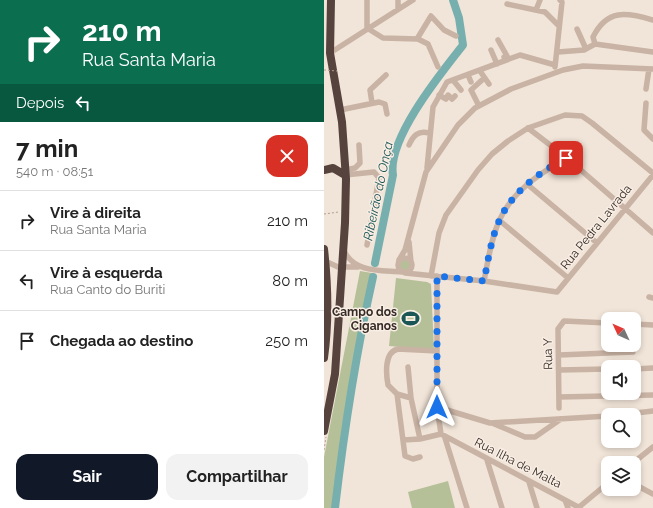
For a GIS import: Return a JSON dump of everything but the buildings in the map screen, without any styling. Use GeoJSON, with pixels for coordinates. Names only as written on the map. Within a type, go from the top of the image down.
{"type":"FeatureCollection","features":[{"type":"Feature","properties":{"kind":"highway"},"geometry":{"type":"LineString","coordinates":[[324,431],[335,374],[343,250],[345,172],[340,110],[330,53],[330,0]]}},
{"type":"Feature","properties":{"kind":"highway"},"geometry":{"type":"LineString","coordinates":[[324,170],[333,168],[345,172]]}},
{"type":"Feature","properties":{"kind":"highway"},"geometry":{"type":"LineString","coordinates":[[324,249],[327,336],[324,358]]}},
{"type":"Feature","properties":{"kind":"street"},"geometry":{"type":"LineString","coordinates":[[367,0],[367,28]]}},
{"type":"Feature","properties":{"kind":"street"},"geometry":{"type":"LineString","coordinates":[[398,0],[398,9]]}},
{"type":"Feature","properties":{"kind":"street"},"geometry":{"type":"LineString","coordinates":[[330,53],[413,0]]}},
{"type":"Feature","properties":{"kind":"street"},"geometry":{"type":"LineString","coordinates":[[536,10],[540,0]]}},
{"type":"Feature","properties":{"kind":"street"},"geometry":{"type":"LineString","coordinates":[[556,73],[555,65],[558,52],[558,25],[562,2],[560,0]]}},
{"type":"Feature","properties":{"kind":"street"},"geometry":{"type":"LineString","coordinates":[[507,4],[545,12],[558,25]]}},
{"type":"Feature","properties":{"kind":"street"},"geometry":{"type":"LineString","coordinates":[[595,44],[593,37],[597,30],[614,14],[639,16],[653,20]]}},
{"type":"Feature","properties":{"kind":"street"},"geometry":{"type":"LineString","coordinates":[[417,39],[431,16],[444,30],[456,36]]}},
{"type":"Feature","properties":{"kind":"street"},"geometry":{"type":"LineString","coordinates":[[367,28],[383,38],[417,39],[428,44],[438,67]]}},
{"type":"Feature","properties":{"kind":"street"},"geometry":{"type":"LineString","coordinates":[[577,29],[586,49]]}},
{"type":"Feature","properties":{"kind":"street"},"geometry":{"type":"LineString","coordinates":[[498,40],[507,56],[504,57],[505,60]]}},
{"type":"Feature","properties":{"kind":"street"},"geometry":{"type":"LineString","coordinates":[[558,52],[586,49],[595,44],[653,52]]}},
{"type":"Feature","properties":{"kind":"street"},"geometry":{"type":"LineString","coordinates":[[332,63],[340,48]]}},
{"type":"Feature","properties":{"kind":"street"},"geometry":{"type":"LineString","coordinates":[[491,50],[497,64]]}},
{"type":"Feature","properties":{"kind":"street"},"geometry":{"type":"LineString","coordinates":[[403,273],[398,267],[399,261],[408,239],[430,154],[429,133],[433,120],[433,107],[447,82],[520,55],[555,65]]}},
{"type":"Feature","properties":{"kind":"street"},"geometry":{"type":"LineString","coordinates":[[426,172],[458,125],[479,106],[511,89],[563,70],[583,66],[651,69],[646,89]]}},
{"type":"Feature","properties":{"kind":"street"},"geometry":{"type":"LineString","coordinates":[[480,71],[488,84]]}},
{"type":"Feature","properties":{"kind":"street"},"geometry":{"type":"LineString","coordinates":[[372,103],[370,90],[386,75]]}},
{"type":"Feature","properties":{"kind":"street"},"geometry":{"type":"LineString","coordinates":[[468,75],[471,82]]}},
{"type":"Feature","properties":{"kind":"street"},"geometry":{"type":"LineString","coordinates":[[453,80],[462,90]]}},
{"type":"Feature","properties":{"kind":"street"},"geometry":{"type":"LineString","coordinates":[[479,106],[471,90],[482,80]]}},
{"type":"Feature","properties":{"kind":"street"},"geometry":{"type":"LineString","coordinates":[[439,95],[446,99],[448,95],[452,99],[455,96]]}},
{"type":"Feature","properties":{"kind":"street"},"geometry":{"type":"LineString","coordinates":[[340,110],[379,102],[385,104],[386,114]]}},
{"type":"Feature","properties":{"kind":"street"},"geometry":{"type":"LineString","coordinates":[[646,103],[644,130],[653,139]]}},
{"type":"Feature","properties":{"kind":"street"},"geometry":{"type":"LineString","coordinates":[[467,508],[443,436],[437,407],[437,351],[432,276],[439,233],[446,214],[478,170],[492,154],[508,140],[528,128],[565,115],[582,116],[653,174]]}},
{"type":"Feature","properties":{"kind":"street"},"geometry":{"type":"LineString","coordinates":[[528,128],[566,158],[653,233]]}},
{"type":"Feature","properties":{"kind":"street"},"geometry":{"type":"LineString","coordinates":[[409,145],[413,137],[418,133],[422,131],[429,133]]}},
{"type":"Feature","properties":{"kind":"street"},"geometry":{"type":"LineString","coordinates":[[345,172],[355,168],[360,163],[359,145]]}},
{"type":"Feature","properties":{"kind":"street"},"geometry":{"type":"LineString","coordinates":[[325,261],[342,268],[360,268],[484,281],[491,246],[499,220],[512,200],[545,170],[566,158]]}},
{"type":"Feature","properties":{"kind":"street"},"geometry":{"type":"LineString","coordinates":[[345,172],[374,172],[379,178],[367,245]]}},
{"type":"Feature","properties":{"kind":"street","name":"Rua Pedra Lavrada"},"geometry":{"type":"LineString","coordinates":[[484,281],[556,292],[653,174]]}},
{"type":"Feature","properties":{"kind":"street"},"geometry":{"type":"LineString","coordinates":[[528,184],[597,243]]}},
{"type":"Feature","properties":{"kind":"street"},"geometry":{"type":"LineString","coordinates":[[499,220],[568,278]]}},
{"type":"Feature","properties":{"kind":"street"},"geometry":{"type":"LineString","coordinates":[[403,273],[411,270],[412,263],[408,239]]}},
{"type":"Feature","properties":{"kind":"street"},"geometry":{"type":"LineString","coordinates":[[343,250],[349,259],[360,268]]}},
{"type":"Feature","properties":{"kind":"street"},"geometry":{"type":"LineString","coordinates":[[379,270],[390,267],[405,258],[412,263],[416,269],[432,276]]}},
{"type":"Feature","properties":{"kind":"street","name":"Rua Y"},"geometry":{"type":"LineString","coordinates":[[559,408],[558,329],[564,321],[601,323]]}},
{"type":"Feature","properties":{"kind":"street"},"geometry":{"type":"LineString","coordinates":[[641,324],[653,325]]}},
{"type":"Feature","properties":{"kind":"street"},"geometry":{"type":"LineString","coordinates":[[411,398],[397,394],[388,385],[388,361],[390,354],[393,350],[398,349],[437,351]]}},
{"type":"Feature","properties":{"kind":"street"},"geometry":{"type":"LineString","coordinates":[[559,355],[633,352]]}},
{"type":"Feature","properties":{"kind":"street"},"geometry":{"type":"LineString","coordinates":[[408,367],[411,398],[420,439]]}},
{"type":"Feature","properties":{"kind":"street"},"geometry":{"type":"LineString","coordinates":[[641,369],[653,368]]}},
{"type":"Feature","properties":{"kind":"street"},"geometry":{"type":"LineString","coordinates":[[559,370],[601,369]]}},
{"type":"Feature","properties":{"kind":"street"},"geometry":{"type":"LineString","coordinates":[[397,394],[405,456],[413,459],[420,457]]}},
{"type":"Feature","properties":{"kind":"street"},"geometry":{"type":"LineString","coordinates":[[559,397],[601,395]]}},
{"type":"Feature","properties":{"kind":"street"},"geometry":{"type":"LineString","coordinates":[[641,395],[653,395]]}},
{"type":"Feature","properties":{"kind":"street"},"geometry":{"type":"LineString","coordinates":[[437,407],[490,423],[525,437],[535,437],[561,419]]}},
{"type":"Feature","properties":{"kind":"street"},"geometry":{"type":"LineString","coordinates":[[641,412],[653,411]]}},
{"type":"Feature","properties":{"kind":"street"},"geometry":{"type":"LineString","coordinates":[[490,423],[601,416]]}},
{"type":"Feature","properties":{"kind":"street"},"geometry":{"type":"LineString","coordinates":[[403,440],[443,436]]}},
{"type":"Feature","properties":{"kind":"street","name":"Rua Ilha de Malta"},"geometry":{"type":"LineString","coordinates":[[443,436],[579,508]]}},
{"type":"Feature","properties":{"kind":"street"},"geometry":{"type":"LineString","coordinates":[[641,457],[653,447]]}},
{"type":"Feature","properties":{"kind":"street"},"geometry":{"type":"LineString","coordinates":[[487,460],[502,508]]}},
{"type":"Feature","properties":{"kind":"street"},"geometry":{"type":"LineString","coordinates":[[529,482],[537,508]]}},
{"type":"Feature","properties":{"kind":"street"},"geometry":{"type":"LineString","coordinates":[[641,488],[653,494]]}},
{"type":"Feature","properties":{"kind":"street"},"geometry":{"type":"LineString","coordinates":[[579,508],[601,489]]}},
{"type":"Feature","properties":{"kind":"street"},"geometry":{"type":"LineString","coordinates":[[565,500],[568,508]]}},
{"type":"Feature","properties":{"kind":"path"},"geometry":{"type":"LineString","coordinates":[[324,70],[337,71]]}},
{"type":"Feature","properties":{"kind":"path"},"geometry":{"type":"LineString","coordinates":[[324,214],[341,212]]}},
{"type":"Feature","properties":{"kind":"green space"},"geometry":{"type":"Polygon","coordinates":[[[405,259],[409,261],[411,265],[409,269],[405,271],[401,269],[399,265],[401,261],[405,259]]]}},
{"type":"Feature","properties":{"kind":"green space"},"geometry":{"type":"Polygon","coordinates":[[[360,271],[372,273],[350,388],[333,508],[324,508],[324,457],[360,271]]]}},
{"type":"Feature","properties":{"kind":"green space","name":"Campo dos Ciganos"},"geometry":{"type":"Polygon","coordinates":[[[396,278],[427,282],[431,284],[434,350],[389,346],[396,278]]]}},
{"type":"Feature","properties":{"kind":"green space"},"geometry":{"type":"Polygon","coordinates":[[[448,481],[455,508],[412,508],[408,492],[448,481]]]}},
{"type":"Feature","properties":{"kind":"waterway","name":"Ribeirão do Onça"},"geometry":{"type":"LineString","coordinates":[[375,263],[393,175],[393,160],[398,143],[418,107],[463,45],[459,18],[453,0]]}},
{"type":"Feature","properties":{"kind":"waterway","name":"Ribeirão do Onça"},"geometry":{"type":"LineString","coordinates":[[335,508],[351,392],[373,277]]}},
{"type":"Feature","properties":{"kind":"place","name":"Campo dos Ciganos"},"geometry":{"type":"Point","coordinates":[410,319]}},
{"type":"Feature","properties":{"kind":"route"},"geometry":{"type":"LineString","coordinates":[[437,407],[437,276],[484,281],[491,246],[499,220],[506,208],[528,184],[545,170],[566,158]]}}]}
